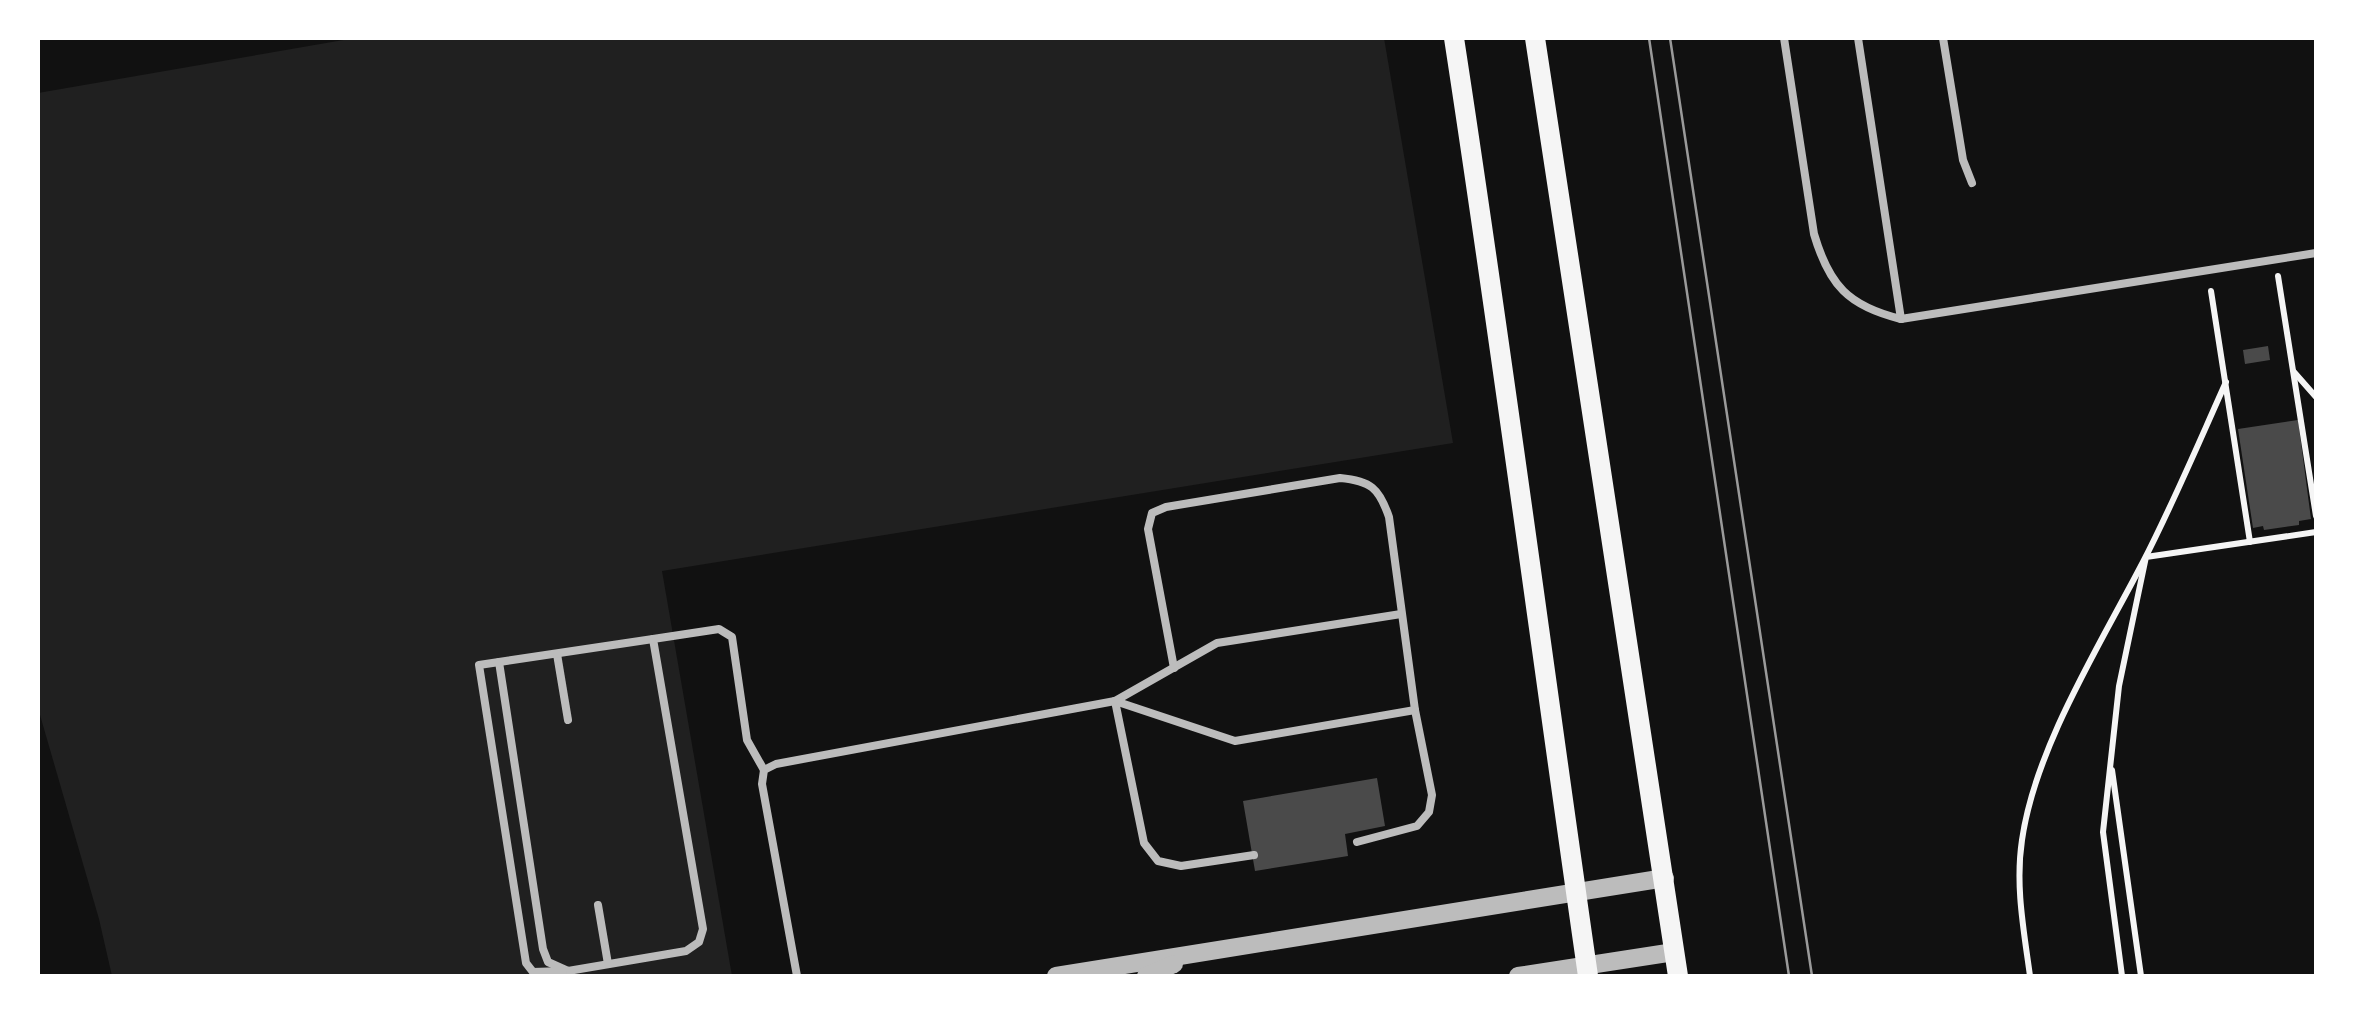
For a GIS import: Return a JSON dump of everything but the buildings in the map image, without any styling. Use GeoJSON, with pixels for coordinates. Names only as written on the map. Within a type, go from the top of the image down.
{"type":"FeatureCollection","features":[{"type":"Feature","properties":{"kind":"main road"},"geometry":{"type":"LineString","coordinates":[[1454,38],[1587,971]]}},
{"type":"Feature","properties":{"kind":"main road"},"geometry":{"type":"LineString","coordinates":[[1535,38],[1678,976]]}},
{"type":"Feature","properties":{"kind":"street"},"geometry":{"type":"LineString","coordinates":[[1056,976],[1664,878]]}},
{"type":"Feature","properties":{"kind":"street"},"geometry":{"type":"LineString","coordinates":[[1518,976],[1587,971],[1674,952]]}},
{"type":"Feature","properties":{"kind":"street"},"geometry":{"type":"LineString","coordinates":[[1146,976],[1198,954]]}},
{"type":"Feature","properties":{"kind":"lane"},"geometry":{"type":"LineString","coordinates":[[1784,38],[1814,234],[1823,264],[1834,282],[1858,304],[1901,319],[2316,254]]}},
{"type":"Feature","properties":{"kind":"lane"},"geometry":{"type":"LineString","coordinates":[[1858,38],[1901,319]]}},
{"type":"Feature","properties":{"kind":"lane"},"geometry":{"type":"LineString","coordinates":[[1942,38],[1963,160],[1972,183]]}},
{"type":"Feature","properties":{"kind":"lane"},"geometry":{"type":"LineString","coordinates":[[1174,668],[1148,529],[1152,513],[1166,506],[1340,478],[1364,480],[1382,496],[1389,518],[1415,710],[1432,795],[1429,812],[1417,826],[1357,842]]}},
{"type":"Feature","properties":{"kind":"lane"},"geometry":{"type":"LineString","coordinates":[[764,770],[776,764],[1115,701],[1217,643],[1401,614]]}},
{"type":"Feature","properties":{"kind":"lane"},"geometry":{"type":"LineString","coordinates":[[653,639],[703,929],[699,942],[686,951],[568,970],[532,972],[526,963],[479,665],[719,629],[732,637],[747,740],[764,770],[762,784],[797,976]]}},
{"type":"Feature","properties":{"kind":"lane"},"geometry":{"type":"LineString","coordinates":[[557,654],[568,720]]}},
{"type":"Feature","properties":{"kind":"lane"},"geometry":{"type":"LineString","coordinates":[[499,662],[542,949],[548,962],[568,970]]}},
{"type":"Feature","properties":{"kind":"lane"},"geometry":{"type":"LineString","coordinates":[[1115,701],[1235,741],[1415,710]]}},
{"type":"Feature","properties":{"kind":"lane"},"geometry":{"type":"LineString","coordinates":[[1115,701],[1144,843],[1158,861],[1181,866],[1254,855]]}},
{"type":"Feature","properties":{"kind":"lane"},"geometry":{"type":"LineString","coordinates":[[598,905],[608,964]]}},
{"type":"Feature","properties":{"kind":"path"},"geometry":{"type":"LineString","coordinates":[[2276,260],[2316,516]]}},
{"type":"Feature","properties":{"kind":"path"},"geometry":{"type":"LineString","coordinates":[[2207,270],[2250,542]]}},
{"type":"Feature","properties":{"kind":"path"},"geometry":{"type":"LineString","coordinates":[[2294,371],[2316,397]]}},
{"type":"Feature","properties":{"kind":"path"},"geometry":{"type":"LineString","coordinates":[[2030,976],[2019,890],[2022,840],[2035,781],[2146,557],[2226,382]]}},
{"type":"Feature","properties":{"kind":"path"},"geometry":{"type":"LineString","coordinates":[[2146,557],[2316,532]]}},
{"type":"Feature","properties":{"kind":"path"},"geometry":{"type":"LineString","coordinates":[[2122,976],[2102,832],[2118,686],[2146,557]]}},
{"type":"Feature","properties":{"kind":"path"},"geometry":{"type":"LineString","coordinates":[[2110,758],[2141,976]]}},
{"type":"Feature","properties":{"kind":"shaded area"},"geometry":{"type":"Polygon","coordinates":[[[355,38],[1384,38],[1453,443],[662,571],[732,976],[112,976],[38,708],[38,93],[355,38]]]}},
{"type":"Feature","properties":{"kind":"tram line"},"geometry":{"type":"LineString","coordinates":[[1649,38],[1789,976]]}},
{"type":"Feature","properties":{"kind":"tram line"},"geometry":{"type":"LineString","coordinates":[[1670,38],[1812,976]]}}]}
